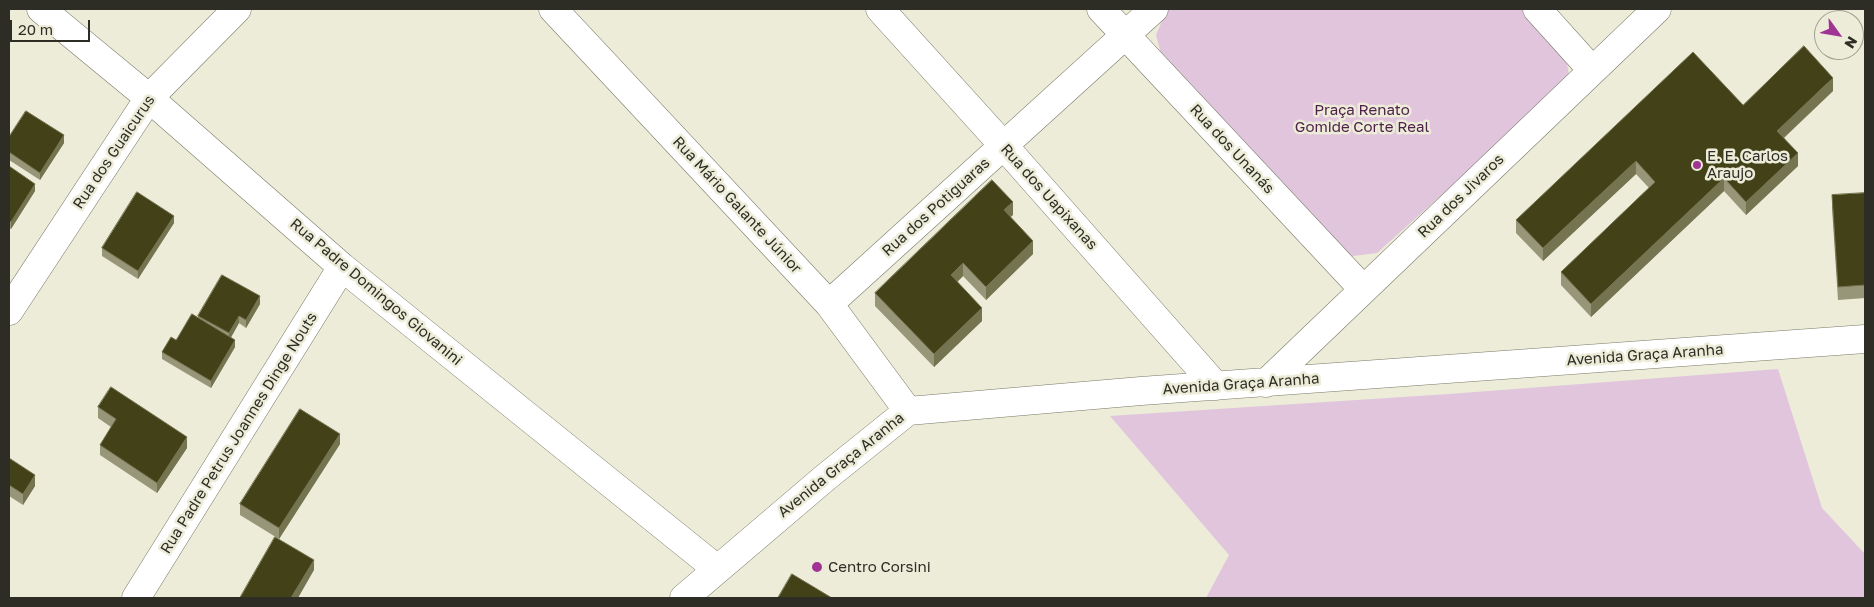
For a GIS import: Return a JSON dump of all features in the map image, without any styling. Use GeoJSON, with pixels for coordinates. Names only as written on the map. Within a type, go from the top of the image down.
{"type":"FeatureCollection","features":[{"type":"Feature","properties":{"kind":"street","name":"Rua Padre Domingos Giovanini"},"geometry":{"type":"LineString","coordinates":[[40,9],[149,98],[342,267],[716,570]]}},
{"type":"Feature","properties":{"kind":"street","name":"Rua dos Guaicurus"},"geometry":{"type":"LineString","coordinates":[[9,311],[149,98],[237,9]]}},
{"type":"Feature","properties":{"kind":"street","name":"Rua Mário Galante Júnior"},"geometry":{"type":"LineString","coordinates":[[553,9],[830,304],[908,410]]}},
{"type":"Feature","properties":{"kind":"street","name":"Rua dos Uapixanas"},"geometry":{"type":"LineString","coordinates":[[880,9],[1216,386]]}},
{"type":"Feature","properties":{"kind":"street","name":"Rua dos Unanás"},"geometry":{"type":"LineString","coordinates":[[1102,9],[1363,289]]}},
{"type":"Feature","properties":{"kind":"street","name":"Rua dos Potiguaras"},"geometry":{"type":"LineString","coordinates":[[830,304],[1154,9]]}},
{"type":"Feature","properties":{"kind":"street"},"geometry":{"type":"LineString","coordinates":[[1537,9],[1592,70]]}},
{"type":"Feature","properties":{"kind":"street","name":"Rua dos Jivaros"},"geometry":{"type":"LineString","coordinates":[[1266,383],[1657,9]]}},
{"type":"Feature","properties":{"kind":"street","name":"Rua Padre Petrus Joannes Dinge Nouts"},"geometry":{"type":"LineString","coordinates":[[136,598],[342,267]]}},
{"type":"Feature","properties":{"kind":"street","name":"Avenida Graça Aranha"},"geometry":{"type":"LineString","coordinates":[[684,598],[908,410],[1865,339]]}},
{"type":"Feature","properties":{"kind":"green space","name":"Praça Renato Gomide Corte Real"},"geometry":{"type":"Polygon","coordinates":[[[1167,9],[1522,9],[1566,58],[1569,75],[1466,173],[1377,253],[1353,256],[1328,245],[1164,66],[1156,35],[1167,9]]]}},
{"type":"Feature","properties":{"kind":"green space"},"geometry":{"type":"Polygon","coordinates":[[[1778,369],[1822,508],[1865,554],[1865,598],[1206,598],[1229,555],[1110,416],[1449,394],[1778,369]]]}},
{"type":"Feature","properties":{"kind":"building"},"geometry":{"type":"Polygon","coordinates":[[[1804,46],[1814,57],[1814,60],[1817,60],[1833,78],[1777,131],[1798,153],[1746,202],[1724,178],[1591,304],[1561,272],[1655,182],[1636,161],[1543,248],[1516,220],[1693,52],[1743,105],[1804,46]]]}},
{"type":"Feature","properties":{"kind":"building"},"geometry":{"type":"Polygon","coordinates":[[[26,111],[64,135],[40,173],[9,152],[9,137],[26,111]]]}},
{"type":"Feature","properties":{"kind":"building"},"geometry":{"type":"Polygon","coordinates":[[[9,166],[35,184],[11,222],[9,220],[9,166]]]}},
{"type":"Feature","properties":{"kind":"building"},"geometry":{"type":"Polygon","coordinates":[[[992,180],[1013,202],[1004,210],[1033,241],[986,287],[963,263],[951,275],[982,308],[934,354],[875,293],[992,180]]]}},
{"type":"Feature","properties":{"kind":"building"},"geometry":{"type":"Polygon","coordinates":[[[137,192],[174,216],[138,271],[102,248],[137,192]]]}},
{"type":"Feature","properties":{"kind":"building"},"geometry":{"type":"Polygon","coordinates":[[[1865,193],[1865,285],[1838,287],[1832,195],[1865,193]]]}},
{"type":"Feature","properties":{"kind":"building"},"geometry":{"type":"Polygon","coordinates":[[[222,275],[260,296],[246,320],[239,316],[229,333],[198,316],[222,275]]]}},
{"type":"Feature","properties":{"kind":"building"},"geometry":{"type":"Polygon","coordinates":[[[192,314],[235,340],[211,381],[162,352],[171,337],[176,340],[192,314]]]}},
{"type":"Feature","properties":{"kind":"building"},"geometry":{"type":"Polygon","coordinates":[[[111,387],[187,437],[157,483],[100,445],[116,419],[98,407],[111,387]]]}},
{"type":"Feature","properties":{"kind":"building"},"geometry":{"type":"Polygon","coordinates":[[[300,409],[340,434],[279,528],[240,504],[300,409]]]}},
{"type":"Feature","properties":{"kind":"building"},"geometry":{"type":"Polygon","coordinates":[[[9,458],[35,475],[23,494],[9,485],[9,458]]]}},
{"type":"Feature","properties":{"kind":"building"},"geometry":{"type":"Polygon","coordinates":[[[275,537],[314,560],[291,598],[240,598],[275,537]]]}},
{"type":"Feature","properties":{"kind":"building"},"geometry":{"type":"Polygon","coordinates":[[[792,574],[832,598],[778,598],[792,574]]]}},
{"type":"Feature","properties":{"kind":"place","name":"E. E. Carlos Araujo"},"geometry":{"type":"Point","coordinates":[1697,165]}},
{"type":"Feature","properties":{"kind":"place","name":"Centro Corsini"},"geometry":{"type":"Point","coordinates":[817,567]}}]}
